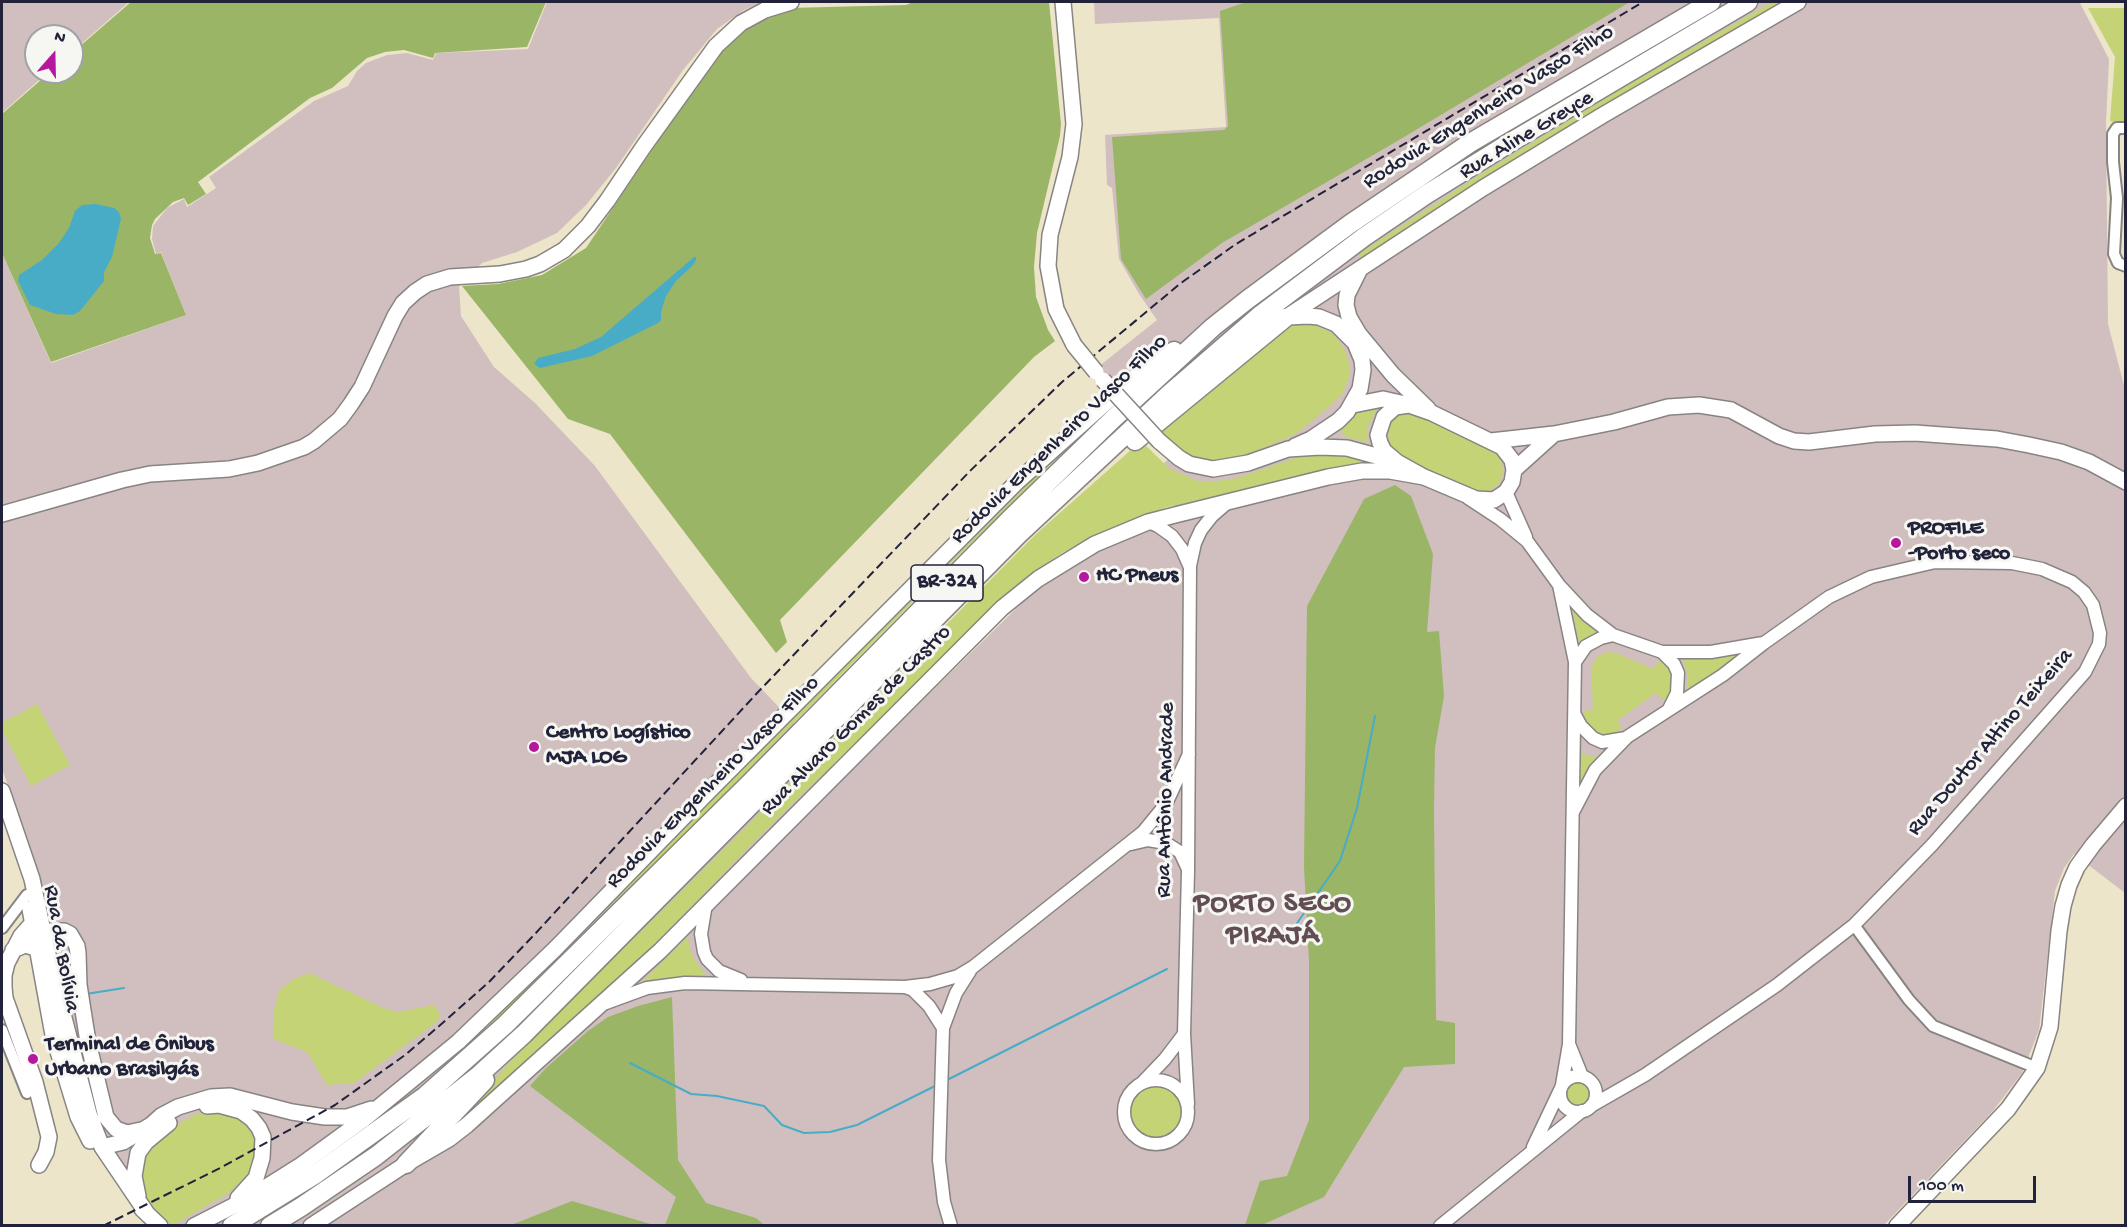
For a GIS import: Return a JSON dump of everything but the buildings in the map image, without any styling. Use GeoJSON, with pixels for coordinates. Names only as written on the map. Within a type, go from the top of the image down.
{"type":"FeatureCollection","features":[{"type":"Feature","properties":{"kind":"highway"},"geometry":{"type":"LineString","coordinates":[[1636,45],[1686,2]]}},
{"type":"Feature","properties":{"kind":"highway","name":"Rodovia Engenheiro Vasco Filho"},"geometry":{"type":"LineString","coordinates":[[227,1218],[316,1174],[425,1096],[505,1025],[749,784],[1010,520],[1114,418],[1213,327],[1350,224],[1460,149],[1711,2]]}},
{"type":"Feature","properties":{"kind":"highway","name":"Rodovia Engenheiro Vasco Filho"},"geometry":{"type":"LineString","coordinates":[[270,1226],[376,1156],[479,1075],[524,1034],[1019,534],[1168,394],[1259,316],[1364,237],[1427,194],[1748,2]]}},
{"type":"Feature","properties":{"kind":"highway"},"geometry":{"type":"LineString","coordinates":[[1019,534],[1054,509],[1285,318]]}},
{"type":"Feature","properties":{"kind":"highway"},"geometry":{"type":"LineString","coordinates":[[1118,392],[1147,369],[1213,327]]}},
{"type":"Feature","properties":{"kind":"highway"},"geometry":{"type":"LineString","coordinates":[[405,1164],[475,1093],[524,1034]]}},
{"type":"Feature","properties":{"kind":"main road"},"geometry":{"type":"LineString","coordinates":[[2,514],[150,474],[229,468],[258,463],[304,447],[314,441],[334,425],[362,387],[403,303],[427,284],[450,277],[500,274],[526,269],[564,250],[588,226],[608,201],[644,146],[716,46],[741,23],[765,10],[791,2]]}},
{"type":"Feature","properties":{"kind":"main road"},"geometry":{"type":"LineString","coordinates":[[1063,2],[1074,124],[1070,157],[1050,235],[1048,266],[1056,309],[1074,345],[1099,376],[1159,441],[1189,464],[1213,469],[1248,463],[1311,439],[1338,422],[1353,405],[1360,389],[1363,370],[1362,360],[1354,343],[1343,330],[1328,320],[1308,316],[1285,318]]}},
{"type":"Feature","properties":{"kind":"main road","name":"Rua Aline Greyce"},"geometry":{"type":"LineString","coordinates":[[1285,318],[1483,188],[1798,2]]}},
{"type":"Feature","properties":{"kind":"main road"},"geometry":{"type":"LineString","coordinates":[[1361,266],[1347,295],[1348,317],[1393,375],[1432,413]]}},
{"type":"Feature","properties":{"kind":"main road"},"geometry":{"type":"LineString","coordinates":[[194,1226],[227,1218],[247,1199],[301,1165],[363,1120],[458,1042],[555,949],[1017,482],[1118,392]]}},
{"type":"Feature","properties":{"kind":"main road"},"geometry":{"type":"LineString","coordinates":[[1288,449],[1335,447],[1364,451],[1397,462],[1464,495],[1484,501],[1494,500],[1506,492],[1512,482],[1514,470],[1512,460],[1502,447],[1491,441],[1432,413],[1409,405],[1383,399],[1353,405]]}},
{"type":"Feature","properties":{"kind":"main road"},"geometry":{"type":"LineString","coordinates":[[1397,462],[1384,450],[1378,435],[1381,423],[1389,411],[1395,406],[1409,405]]}},
{"type":"Feature","properties":{"kind":"main road"},"geometry":{"type":"LineString","coordinates":[[1491,441],[1554,434],[1614,422],[1668,407],[1700,405],[1731,410],[1779,436],[1794,441],[1809,442],[1875,434],[1915,433],[1987,438],[2030,445],[2090,462],[2126,482]]}},
{"type":"Feature","properties":{"kind":"main road"},"geometry":{"type":"LineString","coordinates":[[1338,422],[1341,436],[1364,451]]}},
{"type":"Feature","properties":{"kind":"main road"},"geometry":{"type":"LineString","coordinates":[[1514,470],[1554,434]]}},
{"type":"Feature","properties":{"kind":"main road","name":"Rua Alvaro Gomes de Castro"},"geometry":{"type":"LineString","coordinates":[[405,1164],[449,1139],[467,1125],[603,1005],[660,951],[1002,608],[1038,579],[1095,544],[1148,522],[1328,477],[1362,471],[1390,471],[1424,477]]}},
{"type":"Feature","properties":{"kind":"main road","name":"Rua da Bolívia"},"geometry":{"type":"LineString","coordinates":[[2,791],[32,879],[36,948],[53,1035],[78,1117],[105,1157],[154,1220]]}},
{"type":"Feature","properties":{"kind":"main road"},"geometry":{"type":"LineString","coordinates":[[1897,1226],[2008,1108],[2037,1068],[2050,1027],[2059,931],[2069,885],[2077,867],[2126,806]]}},
{"type":"Feature","properties":{"kind":"main road","name":"Rua da Bolívia"},"geometry":{"type":"LineString","coordinates":[[20,844],[27,895],[36,919],[45,934],[51,968],[89,1114],[105,1157],[128,1198],[154,1220]]}},
{"type":"Feature","properties":{"kind":"main road"},"geometry":{"type":"LineString","coordinates":[[36,919],[14,950],[4,975],[5,998],[35,1082],[49,1137],[46,1152],[39,1165]]}},
{"type":"Feature","properties":{"kind":"main road"},"geometry":{"type":"LineString","coordinates":[[14,950],[26,945],[36,948],[45,934],[50,931],[64,931],[70,934],[77,946],[79,985],[88,1042],[109,1122],[116,1129],[128,1133],[143,1129]]}},
{"type":"Feature","properties":{"kind":"main road"},"geometry":{"type":"LineString","coordinates":[[105,1157],[119,1144],[178,1107],[212,1097],[230,1096],[308,1115],[339,1117],[357,1115],[370,1109],[404,1087]]}},
{"type":"Feature","properties":{"kind":"main road"},"geometry":{"type":"LineString","coordinates":[[105,1157],[123,1162],[138,1153],[146,1142],[161,1129],[192,1110],[219,1105],[241,1111],[259,1128],[263,1137],[262,1158],[256,1178],[227,1218]]}},
{"type":"Feature","properties":{"kind":"main road"},"geometry":{"type":"LineString","coordinates":[[138,1153],[134,1176],[138,1200]]}},
{"type":"Feature","properties":{"kind":"main road"},"geometry":{"type":"LineString","coordinates":[[311,1226],[405,1164]]}},
{"type":"Feature","properties":{"kind":"street"},"geometry":{"type":"LineString","coordinates":[[2126,128],[2117,128],[2113,134],[2113,162],[2121,199],[2114,255],[2118,263],[2126,266]]}},
{"type":"Feature","properties":{"kind":"street"},"geometry":{"type":"LineString","coordinates":[[1506,492],[1527,541],[1559,585],[1587,615],[1613,635],[1662,652],[1674,664],[1678,673],[1677,693],[1668,710],[1627,737],[1596,770],[1573,812]]}},
{"type":"Feature","properties":{"kind":"street"},"geometry":{"type":"LineString","coordinates":[[1464,495],[1507,524],[1527,541]]}},
{"type":"Feature","properties":{"kind":"street","name":"Rua Antônio Andrade"},"geometry":{"type":"LineString","coordinates":[[1188,1104],[1184,1034],[1188,871],[1190,566],[1192,550],[1201,530],[1228,502]]}},
{"type":"Feature","properties":{"kind":"street"},"geometry":{"type":"LineString","coordinates":[[1148,522],[1172,536],[1182,549],[1190,566]]}},
{"type":"Feature","properties":{"kind":"street","name":"Rua Doutor Altino Teixeira"},"geometry":{"type":"LineString","coordinates":[[1440,1226],[1587,1108],[1644,1075],[1777,985],[1854,925],[1932,845],[2085,672],[2099,644],[2098,618],[2084,592],[2072,582],[2042,569],[2012,563],[1935,562],[1871,577],[1829,597],[1723,675],[1668,710]]}},
{"type":"Feature","properties":{"kind":"street"},"geometry":{"type":"LineString","coordinates":[[1559,585],[1575,662],[1569,1044],[1561,1088],[1561,1101],[1570,1110],[1587,1108],[1596,1092],[1569,1044]]}},
{"type":"Feature","properties":{"kind":"street"},"geometry":{"type":"LineString","coordinates":[[1575,662],[1586,646],[1613,635]]}},
{"type":"Feature","properties":{"kind":"street","name":"Rua Doutor Altino Teixeira"},"geometry":{"type":"LineString","coordinates":[[1662,652],[1711,652],[1764,643]]}},
{"type":"Feature","properties":{"kind":"street"},"geometry":{"type":"LineString","coordinates":[[1575,714],[1581,726],[1593,738],[1602,742],[1627,737]]}},
{"type":"Feature","properties":{"kind":"street"},"geometry":{"type":"LineString","coordinates":[[603,1005],[630,993],[663,985],[685,983],[905,987],[940,982],[958,976],[973,967],[1130,844],[1156,819],[1166,804],[1189,754]]}},
{"type":"Feature","properties":{"kind":"street"},"geometry":{"type":"LineString","coordinates":[[1130,844],[1148,840],[1166,843],[1180,852],[1188,871]]}},
{"type":"Feature","properties":{"kind":"street"},"geometry":{"type":"LineString","coordinates":[[2,928],[27,895]]}},
{"type":"Feature","properties":{"kind":"street"},"geometry":{"type":"LineString","coordinates":[[706,904],[701,934],[707,959],[726,975],[763,984]]}},
{"type":"Feature","properties":{"kind":"street"},"geometry":{"type":"LineString","coordinates":[[1854,925],[1910,1000],[1933,1026],[2037,1068]]}},
{"type":"Feature","properties":{"kind":"street"},"geometry":{"type":"LineString","coordinates":[[951,1226],[941,1182],[943,1029],[956,993],[973,967]]}},
{"type":"Feature","properties":{"kind":"street"},"geometry":{"type":"LineString","coordinates":[[905,987],[913,990],[929,1006],[943,1029]]}},
{"type":"Feature","properties":{"kind":"street"},"geometry":{"type":"LineString","coordinates":[[2,1030],[27,1093]]}},
{"type":"Feature","properties":{"kind":"street"},"geometry":{"type":"LineString","coordinates":[[1140,1084],[1151,1080],[1169,1083],[1183,1094],[1188,1104],[1189,1115],[1180,1135],[1171,1142],[1160,1145],[1139,1140],[1130,1132],[1125,1122],[1124,1111],[1126,1101],[1132,1091],[1165,1059],[1184,1034]]}},
{"type":"Feature","properties":{"kind":"street"},"geometry":{"type":"LineString","coordinates":[[1561,1088],[1570,1077],[1587,1079],[1606,1087],[1621,1088]]}},
{"type":"Feature","properties":{"kind":"street","name":"Rua Doutor Altino Teixeira"},"geometry":{"type":"LineString","coordinates":[[1531,1151],[1561,1088]]}},
{"type":"Feature","properties":{"kind":"shaded area"},"geometry":{"type":"Polygon","coordinates":[[[2,2],[129,2],[84,41],[84,24],[24,24],[24,84],[35,84],[2,113],[2,2]]]}},
{"type":"Feature","properties":{"kind":"shaded area","name":"PORTO SECO PIRAJÁ"},"geometry":{"type":"Polygon","coordinates":[[[547,2],[762,2],[744,10],[717,29],[683,70],[616,168],[586,205],[557,233],[517,252],[482,263],[459,286],[461,316],[494,367],[535,403],[595,466],[751,678],[845,776],[1028,597],[1082,559],[1175,508],[1163,464],[1177,451],[1098,367],[1157,320],[1119,259],[1112,188],[1107,185],[1105,135],[1226,127],[1219,18],[1095,24],[1094,2],[2120,2],[2080,3],[2109,59],[2106,123],[2108,324],[2126,393],[2125,893],[2074,854],[2064,868],[2055,891],[2039,1030],[2022,1073],[1992,1112],[1884,1225],[170,1225],[145,1201],[92,1122],[20,818],[2,769],[2,253],[51,363],[186,315],[161,252],[156,254],[152,239],[153,226],[167,208],[184,199],[187,207],[216,188],[209,177],[314,101],[348,86],[357,71],[366,63],[387,55],[407,53],[433,60],[436,53],[528,49],[547,2]]]}},
{"type":"Feature","properties":{"kind":"green space"},"geometry":{"type":"Polygon","coordinates":[[[131,2],[546,2],[527,47],[435,53],[433,58],[404,50],[385,52],[367,58],[332,88],[310,98],[198,182],[206,194],[188,205],[184,198],[173,202],[155,219],[150,238],[155,254],[161,253],[186,315],[51,362],[2,253],[2,114],[36,84],[84,84],[84,43],[131,2]]]}},
{"type":"Feature","properties":{"kind":"green space"},"geometry":{"type":"Polygon","coordinates":[[[913,2],[1049,2],[1061,124],[1037,233],[1034,267],[1036,297],[1048,330],[1055,341],[1034,357],[780,620],[787,642],[776,653],[610,434],[568,419],[462,286],[498,284],[542,275],[586,248],[711,62],[744,30],[789,8],[906,5],[913,2]]]}},
{"type":"Feature","properties":{"kind":"green space"},"geometry":{"type":"Polygon","coordinates":[[[1246,2],[1630,2],[1222,243],[1146,299],[1121,259],[1112,137],[1224,130],[1228,126],[1220,11],[1246,2]]]}},
{"type":"Feature","properties":{"kind":"green space"},"geometry":{"type":"Polygon","coordinates":[[[1772,2],[1789,2],[1361,260],[1360,253],[1487,170],[1614,93],[1772,2]]]}},
{"type":"Feature","properties":{"kind":"green space"},"geometry":{"type":"Polygon","coordinates":[[[2088,8],[2125,8],[2125,124],[2110,121],[2115,57],[2088,8]]]}},
{"type":"Feature","properties":{"kind":"green space"},"geometry":{"type":"Polygon","coordinates":[[[1299,323],[1312,324],[1334,334],[1346,352],[1349,377],[1343,393],[1296,434],[1242,457],[1203,461],[1181,453],[1158,428],[1286,326],[1299,323]]]}},
{"type":"Feature","properties":{"kind":"green space"},"geometry":{"type":"Polygon","coordinates":[[[1385,403],[1376,411],[1368,426],[1368,442],[1342,434],[1340,429],[1349,414],[1385,403]]]}},
{"type":"Feature","properties":{"kind":"green space"},"geometry":{"type":"Polygon","coordinates":[[[1404,413],[1413,413],[1497,454],[1502,462],[1503,473],[1500,483],[1491,490],[1481,493],[1469,491],[1399,457],[1390,448],[1388,430],[1391,422],[1404,413]]]}},
{"type":"Feature","properties":{"kind":"green space"},"geometry":{"type":"Polygon","coordinates":[[[1141,441],[1170,469],[1198,481],[1237,478],[1301,456],[1350,455],[1378,463],[1348,466],[1167,507],[1104,531],[1062,553],[1031,574],[1001,600],[771,825],[615,984],[447,1133],[509,1063],[1035,535],[1141,441]]]}},
{"type":"Feature","properties":{"kind":"green space"},"geometry":{"type":"Polygon","coordinates":[[[1047,463],[1047,469],[950,564],[555,966],[480,1036],[452,1059],[436,1068],[1013,493],[1047,463]]]}},
{"type":"Feature","properties":{"kind":"green space"},"geometry":{"type":"Polygon","coordinates":[[[1395,485],[1411,496],[1433,554],[1427,632],[1439,631],[1444,696],[1435,748],[1436,1020],[1455,1023],[1455,1064],[1404,1067],[1324,1197],[1262,1225],[1245,1225],[1260,1181],[1287,1176],[1309,1120],[1309,961],[1304,867],[1307,606],[1364,499],[1395,485]]]}},
{"type":"Feature","properties":{"kind":"green space"},"geometry":{"type":"Polygon","coordinates":[[[1571,604],[1598,631],[1579,642],[1571,604]]]}},
{"type":"Feature","properties":{"kind":"green space"},"geometry":{"type":"Polygon","coordinates":[[[1607,652],[1616,653],[1654,669],[1658,661],[1663,660],[1671,668],[1675,683],[1668,700],[1663,700],[1656,693],[1618,720],[1621,726],[1620,732],[1607,736],[1593,731],[1583,715],[1586,710],[1593,709],[1591,667],[1598,656],[1607,652]]]}},
{"type":"Feature","properties":{"kind":"green space"},"geometry":{"type":"Polygon","coordinates":[[[1742,653],[1688,690],[1688,678],[1683,659],[1714,658],[1742,653]]]}},
{"type":"Feature","properties":{"kind":"green space"},"geometry":{"type":"Polygon","coordinates":[[[37,704],[70,765],[31,786],[2,730],[2,723],[37,704]]]}},
{"type":"Feature","properties":{"kind":"green space"},"geometry":{"type":"Polygon","coordinates":[[[1579,753],[1597,757],[1579,788],[1579,753]]]}},
{"type":"Feature","properties":{"kind":"green space"},"geometry":{"type":"Polygon","coordinates":[[[688,937],[694,959],[707,977],[672,977],[643,981],[688,937]]]}},
{"type":"Feature","properties":{"kind":"green space"},"geometry":{"type":"Polygon","coordinates":[[[309,973],[397,1012],[434,1005],[440,1014],[438,1021],[354,1083],[327,1085],[307,1052],[273,1039],[273,1014],[279,990],[294,979],[309,973]]]}},
{"type":"Feature","properties":{"kind":"green space"},"geometry":{"type":"Polygon","coordinates":[[[672,997],[678,1160],[706,1203],[756,1218],[764,1225],[665,1225],[676,1197],[530,1086],[546,1068],[588,1031],[608,1017],[672,997]]]}},
{"type":"Feature","properties":{"kind":"green space"},"geometry":{"type":"Polygon","coordinates":[[[1578,1081],[1587,1085],[1591,1094],[1587,1103],[1578,1107],[1569,1103],[1565,1094],[1569,1085],[1578,1081]]]}},
{"type":"Feature","properties":{"kind":"green space"},"geometry":{"type":"Polygon","coordinates":[[[1151,1085],[1161,1085],[1171,1089],[1179,1097],[1183,1112],[1179,1127],[1171,1135],[1161,1139],[1151,1139],[1141,1135],[1133,1127],[1129,1117],[1129,1107],[1133,1097],[1141,1089],[1151,1085]]]}},
{"type":"Feature","properties":{"kind":"green space"},"geometry":{"type":"Polygon","coordinates":[[[213,1111],[237,1117],[250,1126],[255,1142],[255,1160],[248,1175],[232,1191],[173,1225],[158,1213],[140,1187],[139,1161],[165,1131],[196,1114],[213,1111]]]}},
{"type":"Feature","properties":{"kind":"green space"},"geometry":{"type":"Polygon","coordinates":[[[572,1201],[654,1225],[511,1225],[572,1201]]]}},
{"type":"Feature","properties":{"kind":"water"},"geometry":{"type":"Polygon","coordinates":[[[96,204],[114,208],[119,212],[121,219],[112,257],[104,272],[104,281],[80,311],[73,315],[56,314],[30,305],[18,281],[19,275],[42,260],[59,243],[69,228],[75,211],[82,205],[96,204]]]}},
{"type":"Feature","properties":{"kind":"water"},"geometry":{"type":"Polygon","coordinates":[[[694,257],[696,260],[693,265],[676,281],[666,296],[661,320],[658,323],[592,356],[540,368],[534,364],[538,358],[575,349],[601,337],[694,257]]]}},
{"type":"Feature","properties":{"kind":"waterway"},"geometry":{"type":"LineString","coordinates":[[1293,929],[1340,861],[1357,808],[1375,716]]}},
{"type":"Feature","properties":{"kind":"waterway"},"geometry":{"type":"LineString","coordinates":[[947,1080],[1167,969]]}},
{"type":"Feature","properties":{"kind":"waterway"},"geometry":{"type":"LineString","coordinates":[[86,994],[124,988]]}},
{"type":"Feature","properties":{"kind":"waterway"},"geometry":{"type":"LineString","coordinates":[[630,1063],[691,1094],[717,1096],[764,1106],[782,1125],[804,1133],[830,1132],[857,1125],[937,1085]]}},
{"type":"Feature","properties":{"kind":"railway"},"geometry":{"type":"LineString","coordinates":[[103,1226],[222,1167],[335,1105],[405,1055],[438,1027],[489,982],[534,935],[759,691],[970,471],[1062,382],[1181,283],[1236,244],[1643,2]]}},
{"type":"Feature","properties":{"kind":"place","name":"PROFILE -Porto seco"},"geometry":{"type":"Point","coordinates":[1896,543]}},
{"type":"Feature","properties":{"kind":"place","name":"HC Pneus"},"geometry":{"type":"Point","coordinates":[1084,577]}},
{"type":"Feature","properties":{"kind":"place","name":"Centro Logístico MJA LOG"},"geometry":{"type":"Point","coordinates":[534,747]}},
{"type":"Feature","properties":{"kind":"place","name":"Terminal de Ônibus Urbano Brasilgás"},"geometry":{"type":"Point","coordinates":[33,1059]}},
{"type":"Feature","properties":{"kind":"district","name":"PORTO SECO PIRAJÁ"},"geometry":{"type":"Point","coordinates":[1273,922]}}]}
